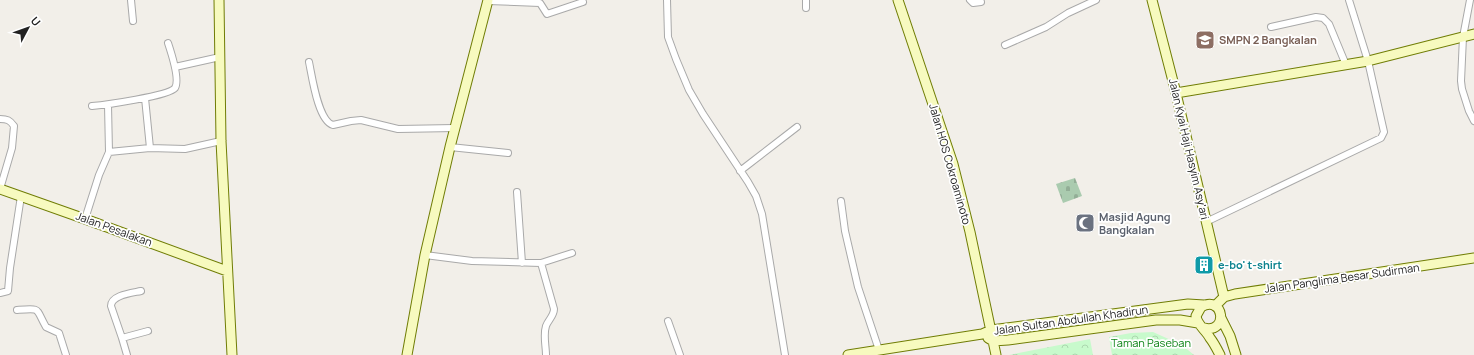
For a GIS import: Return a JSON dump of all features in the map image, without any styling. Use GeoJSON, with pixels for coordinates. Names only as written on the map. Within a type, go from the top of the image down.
{"type":"FeatureCollection","features":[{"type":"Feature","properties":{"kind":"street"},"geometry":{"type":"LineString","coordinates":[[131,0],[133,21]]}},
{"type":"Feature","properties":{"kind":"street"},"geometry":{"type":"LineString","coordinates":[[220,0],[221,140],[232,355]]}},
{"type":"Feature","properties":{"kind":"street"},"geometry":{"type":"LineString","coordinates":[[667,0],[668,37],[689,90],[756,196],[762,214],[785,355]]}},
{"type":"Feature","properties":{"kind":"street"},"geometry":{"type":"LineString","coordinates":[[806,0],[806,8]]}},
{"type":"Feature","properties":{"kind":"street","name":"Jalan HOS Cokroaminoto"},"geometry":{"type":"LineString","coordinates":[[898,0],[953,164],[970,232],[986,332],[993,341],[996,355]]}},
{"type":"Feature","properties":{"kind":"street"},"geometry":{"type":"LineString","coordinates":[[970,0],[973,3],[981,2]]}},
{"type":"Feature","properties":{"kind":"street"},"geometry":{"type":"LineString","coordinates":[[1005,45],[1046,27],[1068,13],[1096,0]]}},
{"type":"Feature","properties":{"kind":"street","name":"Jalan Kyai Haji Hasyim Asy'ari"},"geometry":{"type":"LineString","coordinates":[[1152,0],[1176,93],[1224,297]]}},
{"type":"Feature","properties":{"kind":"street"},"geometry":{"type":"LineString","coordinates":[[1206,222],[1381,138],[1384,132],[1368,61],[1349,0]]}},
{"type":"Feature","properties":{"kind":"street"},"geometry":{"type":"LineString","coordinates":[[1470,0],[1463,37],[1461,81],[1469,111],[1474,121]]}},
{"type":"Feature","properties":{"kind":"street"},"geometry":{"type":"LineString","coordinates":[[407,355],[425,255],[450,147],[488,1],[540,3],[547,14],[583,2]]}},
{"type":"Feature","properties":{"kind":"street"},"geometry":{"type":"LineString","coordinates":[[1271,27],[1316,17],[1322,18],[1329,24],[1346,65]]}},
{"type":"Feature","properties":{"kind":"street"},"geometry":{"type":"LineString","coordinates":[[1176,93],[1368,61],[1474,34]]}},
{"type":"Feature","properties":{"kind":"street"},"geometry":{"type":"LineString","coordinates":[[92,106],[108,105],[172,91],[175,88],[175,67],[168,43]]}},
{"type":"Feature","properties":{"kind":"street"},"geometry":{"type":"LineString","coordinates":[[175,67],[220,57]]}},
{"type":"Feature","properties":{"kind":"street"},"geometry":{"type":"LineString","coordinates":[[309,62],[320,109],[325,120],[330,125],[333,126],[351,120],[361,120],[403,129],[455,128]]}},
{"type":"Feature","properties":{"kind":"street"},"geometry":{"type":"LineString","coordinates":[[145,98],[150,148]]}},
{"type":"Feature","properties":{"kind":"street"},"geometry":{"type":"LineString","coordinates":[[85,219],[108,152],[108,105]]}},
{"type":"Feature","properties":{"kind":"street"},"geometry":{"type":"LineString","coordinates":[[0,119],[10,120],[14,126],[12,148],[0,189]]}},
{"type":"Feature","properties":{"kind":"street"},"geometry":{"type":"LineString","coordinates":[[740,171],[797,127]]}},
{"type":"Feature","properties":{"kind":"street"},"geometry":{"type":"LineString","coordinates":[[108,152],[150,148],[185,149],[221,140]]}},
{"type":"Feature","properties":{"kind":"street"},"geometry":{"type":"LineString","coordinates":[[450,147],[508,153]]}},
{"type":"Feature","properties":{"kind":"street","name":"Jalan Pesalakan"},"geometry":{"type":"LineString","coordinates":[[0,189],[227,271]]}},
{"type":"Feature","properties":{"kind":"street"},"geometry":{"type":"LineString","coordinates":[[517,192],[522,263]]}},
{"type":"Feature","properties":{"kind":"street"},"geometry":{"type":"LineString","coordinates":[[0,293],[8,291],[21,196]]}},
{"type":"Feature","properties":{"kind":"street"},"geometry":{"type":"LineString","coordinates":[[841,201],[858,286],[879,350]]}},
{"type":"Feature","properties":{"kind":"street"},"geometry":{"type":"LineString","coordinates":[[425,255],[472,261],[541,263],[572,253]]}},
{"type":"Feature","properties":{"kind":"street","name":"Jalan Panglima Besar Sudirman"},"geometry":{"type":"LineString","coordinates":[[1224,297],[1235,294],[1474,258]]}},
{"type":"Feature","properties":{"kind":"street"},"geometry":{"type":"LineString","coordinates":[[541,263],[554,309],[554,313],[546,325],[545,330],[546,355]]}},
{"type":"Feature","properties":{"kind":"street"},"geometry":{"type":"LineString","coordinates":[[127,355],[111,302],[114,298],[141,291]]}},
{"type":"Feature","properties":{"kind":"street"},"geometry":{"type":"LineString","coordinates":[[1215,306],[1224,297]]}},
{"type":"Feature","properties":{"kind":"street","name":"Jalan Sultan Abdullah Khadirun"},"geometry":{"type":"LineString","coordinates":[[848,355],[986,332],[1188,304],[1204,305]]}},
{"type":"Feature","properties":{"kind":"street"},"geometry":{"type":"LineString","coordinates":[[1220,355],[1212,339],[1201,326],[1196,316],[1201,307],[1204,305],[1208,304],[1215,306],[1220,311],[1221,318],[1235,351]]}},
{"type":"Feature","properties":{"kind":"street"},"geometry":{"type":"LineString","coordinates":[[17,310],[33,308],[38,311],[46,327],[58,331],[61,335],[66,355]]}},
{"type":"Feature","properties":{"kind":"street"},"geometry":{"type":"LineString","coordinates":[[1103,316],[1104,327]]}},
{"type":"Feature","properties":{"kind":"street"},"geometry":{"type":"LineString","coordinates":[[1201,326],[1208,329],[1215,327],[1220,322],[1221,318]]}},
{"type":"Feature","properties":{"kind":"street","name":"Jalan Sultan Abdullah Khadirun"},"geometry":{"type":"LineString","coordinates":[[993,341],[1170,319],[1201,326]]}},
{"type":"Feature","properties":{"kind":"street"},"geometry":{"type":"LineString","coordinates":[[668,321],[680,355]]}},
{"type":"Feature","properties":{"kind":"street"},"geometry":{"type":"LineString","coordinates":[[122,338],[148,332]]}},
{"type":"Feature","properties":{"kind":"green space"},"geometry":{"type":"Polygon","coordinates":[[[1075,178],[1082,196],[1063,203],[1056,184],[1075,178]]]}},
{"type":"Feature","properties":{"kind":"green space","name":"Taman Paseban"},"geometry":{"type":"Polygon","coordinates":[[[1153,332],[1182,345],[1194,355],[1112,355],[1109,337],[1131,333],[1153,332]]]}},
{"type":"Feature","properties":{"kind":"green space"},"geometry":{"type":"Polygon","coordinates":[[[1090,339],[1093,355],[1009,355],[1090,339]]]}},
{"type":"Feature","properties":{"kind":"place","name":"SMPN 2 Bangkalan"},"geometry":{"type":"Point","coordinates":[1205,40]}},
{"type":"Feature","properties":{"kind":"place","name":"Masjid Agung Bangkalan"},"geometry":{"type":"Point","coordinates":[1085,223]}},
{"type":"Feature","properties":{"kind":"place","name":"e-bo' t-shirt"},"geometry":{"type":"Point","coordinates":[1204,265]}}]}
